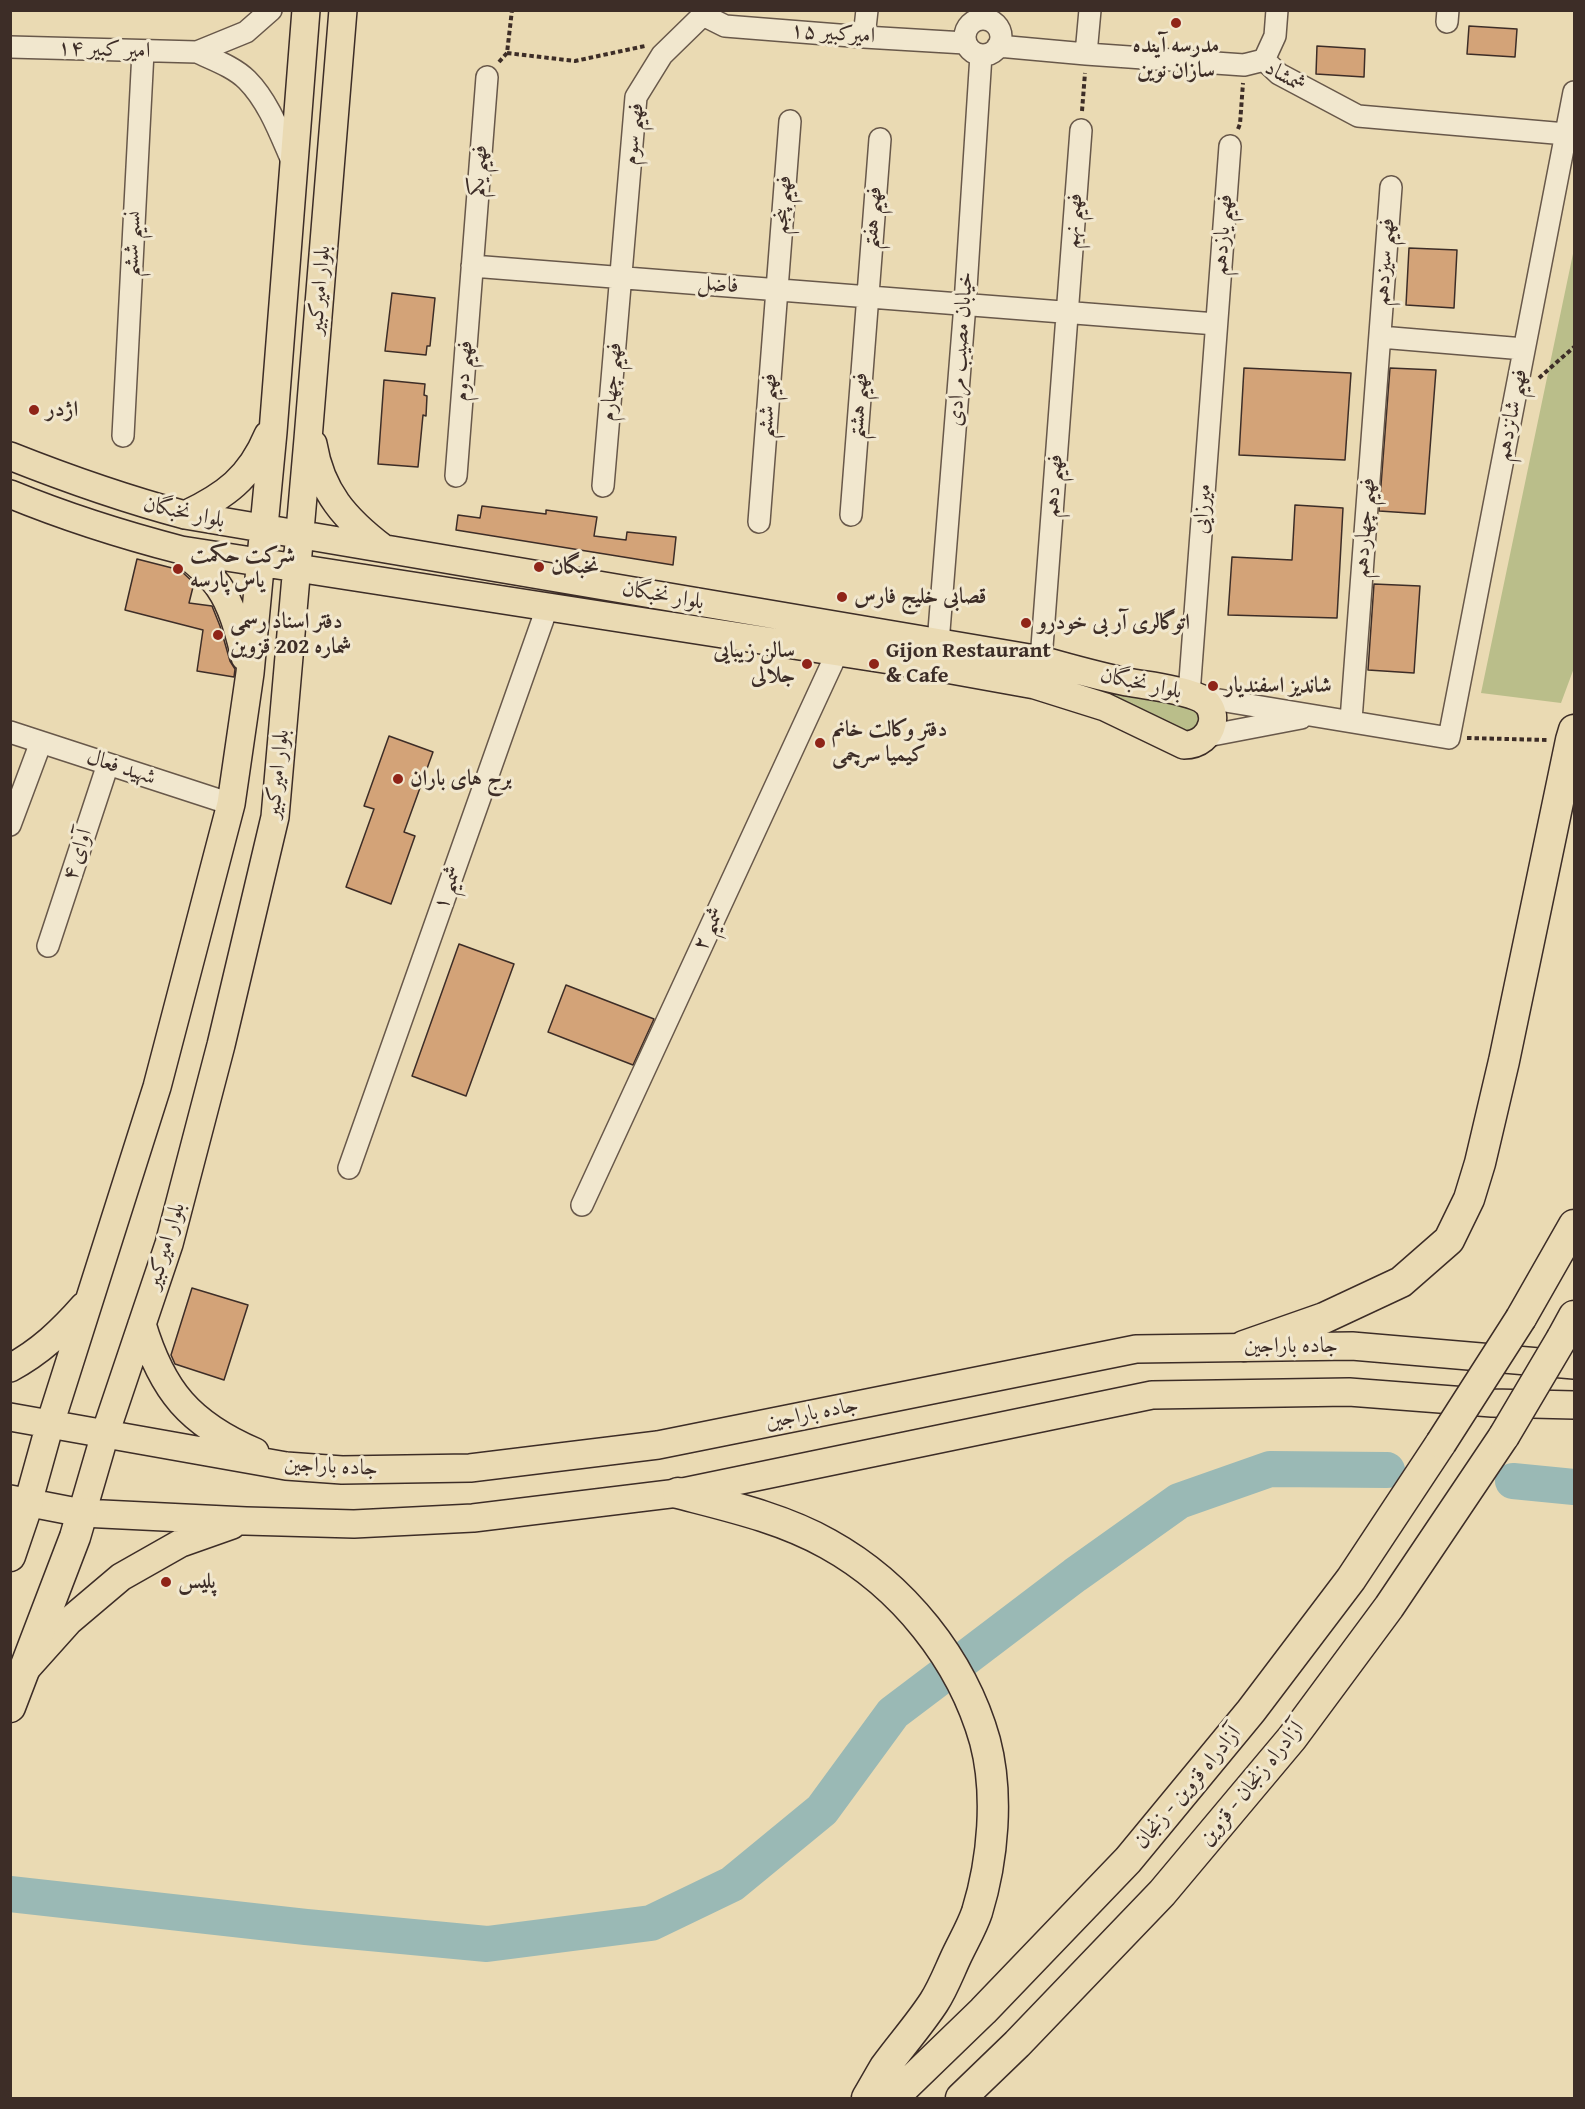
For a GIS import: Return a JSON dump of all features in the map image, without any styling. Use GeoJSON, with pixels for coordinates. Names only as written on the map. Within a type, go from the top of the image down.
{"type":"FeatureCollection","features":[{"type":"Feature","properties":{"kind":"highway"},"geometry":{"type":"LineString","coordinates":[[1244,1346],[1324,1318],[1401,1282],[1449,1240],[1469,1199],[1480,1163],[1573,735]]}},
{"type":"Feature","properties":{"kind":"highway","name":"آزادراه قزوین - زنجان"},"geometry":{"type":"LineString","coordinates":[[893,2098],[983,2011],[1128,1860],[1251,1711],[1351,1579],[1521,1318],[1575,1225]]}},
{"type":"Feature","properties":{"kind":"highway","name":"آزادراه زنجان - قزوین"},"geometry":{"type":"LineString","coordinates":[[961,2098],[1017,2044],[1162,1893],[1292,1738],[1389,1607],[1504,1436],[1568,1327]]}},
{"type":"Feature","properties":{"kind":"highway"},"geometry":{"type":"LineString","coordinates":[[678,1493],[728,1506],[800,1531],[827,1543],[883,1582],[915,1615],[945,1654],[967,1692],[985,1742],[993,1796],[990,1856],[976,1913],[935,2001],[885,2067],[867,2098]]}},
{"type":"Feature","properties":{"kind":"highway"},"geometry":{"type":"LineString","coordinates":[[10,1556],[19,1501]]}},
{"type":"Feature","properties":{"kind":"highway"},"geometry":{"type":"LineString","coordinates":[[10,1707],[82,1513]]}},
{"type":"Feature","properties":{"kind":"main road","name":"بلوار امیرکبیر"},"geometry":{"type":"LineString","coordinates":[[19,1501],[50,1425],[157,1087],[231,804],[250,673],[273,426],[306,10]]}},
{"type":"Feature","properties":{"kind":"main road","name":"بلوار امیرکبیر"},"geometry":{"type":"LineString","coordinates":[[82,1513],[105,1434],[172,1233],[221,1045],[275,817],[343,10]]}},
{"type":"Feature","properties":{"kind":"main road"},"geometry":{"type":"LineString","coordinates":[[273,426],[279,440],[289,444],[299,444],[309,432]]}},
{"type":"Feature","properties":{"kind":"main road"},"geometry":{"type":"LineString","coordinates":[[185,515],[215,500],[241,478],[261,451],[273,426]]}},
{"type":"Feature","properties":{"kind":"main road"},"geometry":{"type":"LineString","coordinates":[[309,432],[316,462],[331,496],[354,526],[384,549]]}},
{"type":"Feature","properties":{"kind":"main road","name":"بلوار نخبگان"},"geometry":{"type":"LineString","coordinates":[[10,456],[131,501],[185,515],[384,549],[937,655],[1104,706],[1179,743],[1191,745],[1207,736],[1212,725],[1212,712],[1205,702],[1192,695],[1115,680],[1041,660],[937,655],[837,653],[295,569],[181,550],[119,534],[10,494]]}},
{"type":"Feature","properties":{"kind":"main road"},"geometry":{"type":"LineString","coordinates":[[181,550],[219,587],[231,609],[250,673]]}},
{"type":"Feature","properties":{"kind":"main road"},"geometry":{"type":"LineString","coordinates":[[10,1368],[30,1357],[63,1330],[91,1298]]}},
{"type":"Feature","properties":{"kind":"main road"},"geometry":{"type":"LineString","coordinates":[[142,1324],[151,1353],[164,1380],[182,1404],[204,1424],[229,1441],[286,1466]]}},
{"type":"Feature","properties":{"kind":"main road","name":"جاده باراجین"},"geometry":{"type":"LineString","coordinates":[[10,1417],[286,1466],[342,1470],[470,1468],[658,1445],[1136,1349],[1352,1346],[1575,1365]]}},
{"type":"Feature","properties":{"kind":"main road","name":"جاده باراجین"},"geometry":{"type":"LineString","coordinates":[[19,1501],[82,1513],[246,1521],[354,1524],[474,1518],[678,1493],[1152,1395],[1349,1392],[1491,1403],[1575,1405]]}},
{"type":"Feature","properties":{"kind":"main road"},"geometry":{"type":"LineString","coordinates":[[24,1673],[69,1621],[121,1577],[181,1543],[246,1521]]}},
{"type":"Feature","properties":{"kind":"street","name":"امیر کبیر ۱۴"},"geometry":{"type":"LineString","coordinates":[[10,47],[197,52],[246,32],[271,10]]}},
{"type":"Feature","properties":{"kind":"street"},"geometry":{"type":"LineString","coordinates":[[864,37],[867,10]]}},
{"type":"Feature","properties":{"kind":"street"},"geometry":{"type":"LineString","coordinates":[[1086,54],[1090,10]]}},
{"type":"Feature","properties":{"kind":"street"},"geometry":{"type":"LineString","coordinates":[[1254,62],[1275,36],[1277,10]]}},
{"type":"Feature","properties":{"kind":"street","name":"امیرکبیر ۱۵"},"geometry":{"type":"LineString","coordinates":[[703,13],[725,26],[982,48]]}},
{"type":"Feature","properties":{"kind":"street","name":"فهیم سوم"},"geometry":{"type":"LineString","coordinates":[[621,277],[636,97],[662,55],[703,13]]}},
{"type":"Feature","properties":{"kind":"street"},"geometry":{"type":"LineString","coordinates":[[984,14],[997,25],[1001,39],[982,48],[964,35],[971,22],[984,14]]}},
{"type":"Feature","properties":{"kind":"street","name":"شمشاد"},"geometry":{"type":"LineString","coordinates":[[982,48],[1254,62],[1358,116],[1566,134]]}},
{"type":"Feature","properties":{"kind":"street","name":"خیابان مصیب مرادی"},"geometry":{"type":"LineString","coordinates":[[937,655],[982,48]]}},
{"type":"Feature","properties":{"kind":"street","name":"نسیم ششم"},"geometry":{"type":"LineString","coordinates":[[123,436],[144,52]]}},
{"type":"Feature","properties":{"kind":"street","name":"امیر کبیر ۱۴"},"geometry":{"type":"LineString","coordinates":[[197,52],[230,67],[248,80],[268,110],[294,163]]}},
{"type":"Feature","properties":{"kind":"street","name":"فهیم یکم"},"geometry":{"type":"LineString","coordinates":[[472,266],[487,77]]}},
{"type":"Feature","properties":{"kind":"street","name":"فهیم شانزدهم"},"geometry":{"type":"LineString","coordinates":[[1449,738],[1575,92]]}},
{"type":"Feature","properties":{"kind":"street","name":"فهیم پنجم"},"geometry":{"type":"LineString","coordinates":[[777,290],[790,121]]}},
{"type":"Feature","properties":{"kind":"street","name":"فهیم نهم"},"geometry":{"type":"LineString","coordinates":[[1067,312],[1081,129]]}},
{"type":"Feature","properties":{"kind":"street","name":"فهیم هفتم"},"geometry":{"type":"LineString","coordinates":[[867,297],[880,139]]}},
{"type":"Feature","properties":{"kind":"street","name":"فهیم یازدهم"},"geometry":{"type":"LineString","coordinates":[[1216,324],[1230,146]]}},
{"type":"Feature","properties":{"kind":"street","name":"فهیم سیزدهم"},"geometry":{"type":"LineString","coordinates":[[1380,337],[1391,187]]}},
{"type":"Feature","properties":{"kind":"street","name":"فاضل"},"geometry":{"type":"LineString","coordinates":[[472,266],[1216,324]]}},
{"type":"Feature","properties":{"kind":"street","name":"فهیم دوم"},"geometry":{"type":"LineString","coordinates":[[456,476],[472,266]]}},
{"type":"Feature","properties":{"kind":"street","name":"فهیم چهارم"},"geometry":{"type":"LineString","coordinates":[[603,486],[621,277]]}},
{"type":"Feature","properties":{"kind":"street","name":"فهیم ششم"},"geometry":{"type":"LineString","coordinates":[[759,522],[777,290]]}},
{"type":"Feature","properties":{"kind":"street","name":"فهیم هشتم"},"geometry":{"type":"LineString","coordinates":[[850,516],[867,297]]}},
{"type":"Feature","properties":{"kind":"street","name":"فهیم دهم"},"geometry":{"type":"LineString","coordinates":[[1041,660],[1067,312]]}},
{"type":"Feature","properties":{"kind":"street","name":"میرزایی"},"geometry":{"type":"LineString","coordinates":[[1192,695],[1216,324]]}},
{"type":"Feature","properties":{"kind":"street"},"geometry":{"type":"LineString","coordinates":[[1380,337],[1524,349]]}},
{"type":"Feature","properties":{"kind":"street","name":"فهیم چهاردهم"},"geometry":{"type":"LineString","coordinates":[[1351,720],[1380,337]]}},
{"type":"Feature","properties":{"kind":"street","name":"شمیم ۱"},"geometry":{"type":"LineString","coordinates":[[350,1168],[547,608]]}},
{"type":"Feature","properties":{"kind":"street","name":"شمیم ۲"},"geometry":{"type":"LineString","coordinates":[[582,1205],[837,653]]}},
{"type":"Feature","properties":{"kind":"street"},"geometry":{"type":"LineString","coordinates":[[1192,695],[1449,738]]}},
{"type":"Feature","properties":{"kind":"street"},"geometry":{"type":"LineString","coordinates":[[1207,736],[1319,715]]}},
{"type":"Feature","properties":{"kind":"street","name":"شهید فعال"},"geometry":{"type":"LineString","coordinates":[[10,732],[231,804]]}},
{"type":"Feature","properties":{"kind":"street"},"geometry":{"type":"LineString","coordinates":[[10,825],[41,742]]}},
{"type":"Feature","properties":{"kind":"street","name":"آوای ۴"},"geometry":{"type":"LineString","coordinates":[[48,946],[108,764]]}},
{"type":"Feature","properties":{"kind":"path"},"geometry":{"type":"LineString","coordinates":[[487,77],[507,53],[512,10]]}},
{"type":"Feature","properties":{"kind":"path"},"geometry":{"type":"LineString","coordinates":[[507,53],[575,61],[679,39]]}},
{"type":"Feature","properties":{"kind":"path"},"geometry":{"type":"LineString","coordinates":[[1081,129],[1086,54]]}},
{"type":"Feature","properties":{"kind":"path"},"geometry":{"type":"LineString","coordinates":[[1230,146],[1240,124],[1254,62]]}},
{"type":"Feature","properties":{"kind":"path"},"geometry":{"type":"LineString","coordinates":[[1515,398],[1575,347]]}},
{"type":"Feature","properties":{"kind":"path"},"geometry":{"type":"LineString","coordinates":[[1449,738],[1573,735]]}},
{"type":"Feature","properties":{"kind":"green space"},"geometry":{"type":"Polygon","coordinates":[[[1574,249],[1574,668],[1561,703],[1481,693],[1574,249]]]}},
{"type":"Feature","properties":{"kind":"green space"},"geometry":{"type":"Polygon","coordinates":[[[1107,692],[1178,700],[1202,713],[1200,729],[1180,735],[1107,692]]]}},
{"type":"Feature","properties":{"kind":"building"},"geometry":{"type":"Polygon","coordinates":[[[1469,26],[1517,29],[1515,57],[1467,54],[1469,26]]]}},
{"type":"Feature","properties":{"kind":"building"},"geometry":{"type":"Polygon","coordinates":[[[1317,46],[1365,49],[1364,77],[1316,74],[1317,46]]]}},
{"type":"Feature","properties":{"kind":"building"},"geometry":{"type":"Polygon","coordinates":[[[1409,248],[1457,250],[1454,308],[1406,305],[1409,248]]]}},
{"type":"Feature","properties":{"kind":"building"},"geometry":{"type":"Polygon","coordinates":[[[392,293],[435,298],[430,346],[427,346],[426,355],[385,351],[392,293]]]}},
{"type":"Feature","properties":{"kind":"building"},"geometry":{"type":"Polygon","coordinates":[[[1244,368],[1351,373],[1345,460],[1239,455],[1244,368]]]}},
{"type":"Feature","properties":{"kind":"building"},"geometry":{"type":"Polygon","coordinates":[[[1390,368],[1436,370],[1425,514],[1379,511],[1390,368]]]}},
{"type":"Feature","properties":{"kind":"building"},"geometry":{"type":"Polygon","coordinates":[[[384,380],[425,384],[426,416],[423,415],[418,467],[378,464],[384,380]]]}},
{"type":"Feature","properties":{"kind":"building"},"geometry":{"type":"Polygon","coordinates":[[[1295,505],[1343,508],[1337,618],[1228,615],[1232,557],[1292,560],[1295,505]]]}},
{"type":"Feature","properties":{"kind":"building"},"geometry":{"type":"Polygon","coordinates":[[[482,506],[546,514],[546,510],[597,517],[594,536],[626,540],[627,532],[676,537],[673,565],[456,530],[458,515],[480,518],[482,506]]]}},
{"type":"Feature","properties":{"kind":"building"},"geometry":{"type":"Polygon","coordinates":[[[137,559],[180,570],[194,583],[189,603],[212,606],[230,661],[235,669],[234,677],[197,671],[203,630],[125,610],[137,559]]]}},
{"type":"Feature","properties":{"kind":"building"},"geometry":{"type":"Polygon","coordinates":[[[1374,584],[1420,586],[1414,673],[1368,670],[1374,584]]]}},
{"type":"Feature","properties":{"kind":"building"},"geometry":{"type":"Polygon","coordinates":[[[389,736],[433,752],[404,832],[415,836],[391,904],[346,887],[374,809],[364,806],[389,736]]]}},
{"type":"Feature","properties":{"kind":"building"},"geometry":{"type":"Polygon","coordinates":[[[459,944],[514,964],[466,1096],[412,1076],[459,944]]]}},
{"type":"Feature","properties":{"kind":"building"},"geometry":{"type":"Polygon","coordinates":[[[566,985],[654,1019],[633,1065],[548,1032],[566,985]]]}},
{"type":"Feature","properties":{"kind":"building"},"geometry":{"type":"Polygon","coordinates":[[[192,1288],[248,1305],[224,1380],[175,1364],[171,1355],[192,1288]]]}},
{"type":"Feature","properties":{"kind":"waterway"},"geometry":{"type":"LineString","coordinates":[[963,1660],[1075,1575],[1179,1501],[1270,1469],[1387,1470]]}},
{"type":"Feature","properties":{"kind":"waterway"},"geometry":{"type":"LineString","coordinates":[[1513,1481],[1574,1487]]}},
{"type":"Feature","properties":{"kind":"waterway"},"geometry":{"type":"LineString","coordinates":[[10,1894],[306,1927],[487,1944],[651,1923],[732,1884],[822,1810],[893,1713],[942,1676]]}},
{"type":"Feature","properties":{"kind":"place","name":"مدرسه آینده سازان نوین"},"geometry":{"type":"Point","coordinates":[1176,23]}},
{"type":"Feature","properties":{"kind":"place","name":"اژدر"},"geometry":{"type":"Point","coordinates":[34,410]}},
{"type":"Feature","properties":{"kind":"place","name":"نخبگان"},"geometry":{"type":"Point","coordinates":[539,567]}},
{"type":"Feature","properties":{"kind":"place","name":"شرکت حکمت یاس پارسه"},"geometry":{"type":"Point","coordinates":[178,569]}},
{"type":"Feature","properties":{"kind":"place","name":"قصابی خلیج فارس"},"geometry":{"type":"Point","coordinates":[842,597]}},
{"type":"Feature","properties":{"kind":"place","name":"اتوگالری آر بی خودرو"},"geometry":{"type":"Point","coordinates":[1026,623]}},
{"type":"Feature","properties":{"kind":"place","name":"دفتر اسناد رسمی شماره 202 قزوین"},"geometry":{"type":"Point","coordinates":[218,635]}},
{"type":"Feature","properties":{"kind":"place","name":"سالن زیبایی جلالی"},"geometry":{"type":"Point","coordinates":[807,664]}},
{"type":"Feature","properties":{"kind":"place","name":"Gijon Restaurant & Cafe"},"geometry":{"type":"Point","coordinates":[874,664]}},
{"type":"Feature","properties":{"kind":"place","name":"شاندیز اسفندیار"},"geometry":{"type":"Point","coordinates":[1213,686]}},
{"type":"Feature","properties":{"kind":"place","name":"دفتر وکالت خانم کیمیا سرچمی"},"geometry":{"type":"Point","coordinates":[820,743]}},
{"type":"Feature","properties":{"kind":"place","name":"برج های باران"},"geometry":{"type":"Point","coordinates":[398,779]}},
{"type":"Feature","properties":{"kind":"place","name":"پلیس"},"geometry":{"type":"Point","coordinates":[166,1582]}}]}
